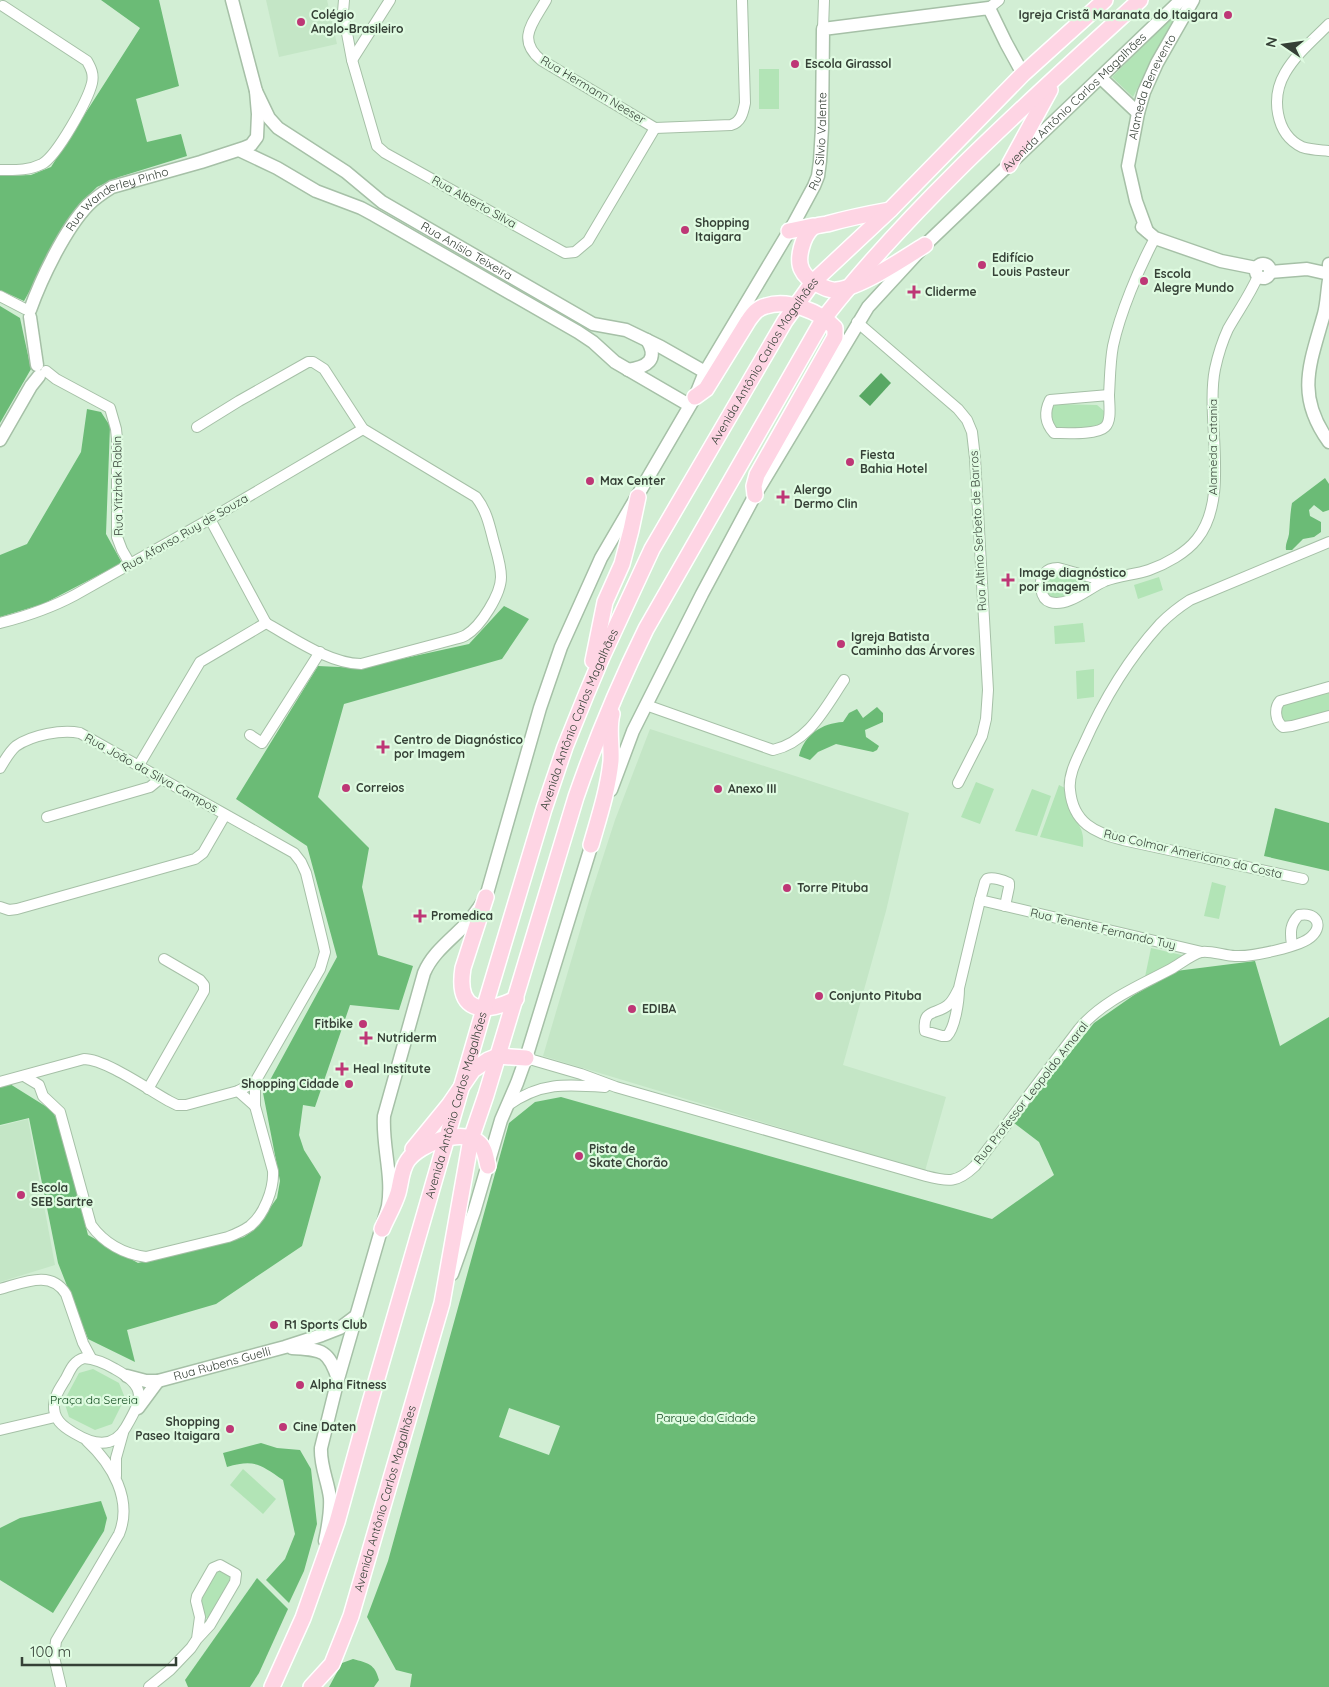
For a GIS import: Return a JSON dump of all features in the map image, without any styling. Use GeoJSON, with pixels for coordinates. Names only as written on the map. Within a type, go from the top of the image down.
{"type":"FeatureCollection","features":[{"type":"Feature","properties":{"kind":"main road","name":"Avenida Antônio Carlos Magalhães"},"geometry":{"type":"LineString","coordinates":[[272,1687],[303,1618],[337,1522],[460,1089],[544,809],[565,747],[602,656],[652,549],[795,306],[813,282],[890,210],[1023,74],[1105,0]]}},
{"type":"Feature","properties":{"kind":"main road","name":"Avenida Antônio Carlos Magalhães"},"geometry":{"type":"LineString","coordinates":[[311,1687],[332,1664],[351,1616],[442,1302],[471,1139],[516,999],[576,797],[592,751],[621,681],[646,629],[824,318],[847,288],[928,200],[1140,0]]}},
{"type":"Feature","properties":{"kind":"main road"},"geometry":{"type":"LineString","coordinates":[[1009,165],[1057,77]]}},
{"type":"Feature","properties":{"kind":"main road"},"geometry":{"type":"LineString","coordinates":[[789,231],[890,210]]}},
{"type":"Feature","properties":{"kind":"main road"},"geometry":{"type":"LineString","coordinates":[[814,226],[806,235],[802,249],[800,261],[802,270],[813,282],[825,289],[834,291],[847,288],[887,268],[925,245]]}},
{"type":"Feature","properties":{"kind":"main road"},"geometry":{"type":"LineString","coordinates":[[692,401],[706,389],[748,321],[756,311],[765,306],[773,304],[811,310],[835,328],[835,336],[757,475],[754,486],[755,495]]}},
{"type":"Feature","properties":{"kind":"main road"},"geometry":{"type":"LineString","coordinates":[[586,695],[605,602],[622,564],[638,497]]}},
{"type":"Feature","properties":{"kind":"main road"},"geometry":{"type":"LineString","coordinates":[[591,845],[609,774],[611,720],[621,681]]}},
{"type":"Feature","properties":{"kind":"main road"},"geometry":{"type":"LineString","coordinates":[[486,897],[463,968],[461,978],[462,992],[465,998],[474,1006],[484,1008],[499,1006],[516,999]]}},
{"type":"Feature","properties":{"kind":"main road"},"geometry":{"type":"LineString","coordinates":[[382,1229],[398,1193],[406,1161],[473,1070],[498,1056],[526,1058]]}},
{"type":"Feature","properties":{"kind":"main road"},"geometry":{"type":"LineString","coordinates":[[406,1161],[422,1148],[436,1141],[456,1137],[476,1141],[483,1149],[488,1166]]}},
{"type":"Feature","properties":{"kind":"street"},"geometry":{"type":"LineString","coordinates":[[232,0],[256,91],[258,114],[256,147],[261,160]]}},
{"type":"Feature","properties":{"kind":"street","name":"Rua Alberto Silva"},"geometry":{"type":"LineString","coordinates":[[344,0],[342,12],[352,60],[377,146],[385,153],[565,253],[575,252],[588,241],[655,128]]}},
{"type":"Feature","properties":{"kind":"street"},"geometry":{"type":"LineString","coordinates":[[352,60],[390,0]]}},
{"type":"Feature","properties":{"kind":"street","name":"Rua Hermann Neeser"},"geometry":{"type":"LineString","coordinates":[[546,0],[529,30],[528,46],[531,51],[541,60],[655,128],[731,125],[741,118],[745,103],[742,0]]}},
{"type":"Feature","properties":{"kind":"street","name":"Rua Silvio Valente"},"geometry":{"type":"LineString","coordinates":[[767,269],[818,176],[822,128],[824,0]]}},
{"type":"Feature","properties":{"kind":"street","name":"Avenida Antônio Carlos Magalhães"},"geometry":{"type":"LineString","coordinates":[[442,1302],[474,1212],[506,1107],[518,1083],[591,845],[633,732],[702,594],[755,495],[857,322],[868,307],[925,245],[1181,0]]}},
{"type":"Feature","properties":{"kind":"street","name":"Alameda Benevento"},"geometry":{"type":"LineString","coordinates":[[1151,235],[1136,201],[1128,166],[1144,92],[1157,63],[1193,0]]}},
{"type":"Feature","properties":{"kind":"street"},"geometry":{"type":"LineString","coordinates":[[0,170],[22,170],[43,163],[51,157],[83,104],[92,81],[92,69],[87,61],[2,4]]}},
{"type":"Feature","properties":{"kind":"street"},"geometry":{"type":"LineString","coordinates":[[823,29],[994,4],[1006,43],[1023,74]]}},
{"type":"Feature","properties":{"kind":"street"},"geometry":{"type":"LineString","coordinates":[[1329,24],[1305,48],[1285,74],[1279,88],[1277,107],[1280,122],[1287,134],[1300,146],[1329,151]]}},
{"type":"Feature","properties":{"kind":"street"},"geometry":{"type":"LineString","coordinates":[[1100,78],[1138,113]]}},
{"type":"Feature","properties":{"kind":"street","name":"Rua Anísio Teixeira"},"geometry":{"type":"LineString","coordinates":[[256,91],[269,118],[278,128],[346,172],[382,202],[593,324],[626,330],[705,372]]}},
{"type":"Feature","properties":{"kind":"street","name":"Rua Wanderley Pinho"},"geometry":{"type":"LineString","coordinates":[[27,312],[47,271],[78,217],[112,186],[239,150],[251,145],[264,130],[278,128]]}},
{"type":"Feature","properties":{"kind":"street","name":"Rua Anísio Teixeira"},"geometry":{"type":"LineString","coordinates":[[239,150],[261,160],[316,191],[374,215],[578,332],[628,370],[692,401]]}},
{"type":"Feature","properties":{"kind":"street"},"geometry":{"type":"LineString","coordinates":[[348,204],[358,198],[361,188],[360,182]]}},
{"type":"Feature","properties":{"kind":"street"},"geometry":{"type":"LineString","coordinates":[[1110,396],[1050,400],[1046,408],[1048,426],[1054,433],[1096,432],[1105,427],[1108,421],[1110,396],[1110,372],[1114,345],[1151,235],[1261,273],[1307,269],[1329,263],[1329,274],[1307,269]]}},
{"type":"Feature","properties":{"kind":"street","name":"Avenida Antônio Carlos Magalhães"},"geometry":{"type":"LineString","coordinates":[[316,1584],[330,1518],[330,1497],[320,1458],[321,1448],[338,1379],[391,1192],[384,1139],[384,1116],[424,973],[433,957],[473,916],[486,897],[540,708],[561,647],[601,558],[692,401],[705,372],[767,269]]}},
{"type":"Feature","properties":{"kind":"street","name":"Alameda Catania"},"geometry":{"type":"LineString","coordinates":[[1105,581],[1150,570],[1169,561],[1197,540],[1206,524],[1213,503],[1215,481],[1214,371],[1219,351],[1228,329],[1261,273]]}},
{"type":"Feature","properties":{"kind":"street"},"geometry":{"type":"LineString","coordinates":[[1329,280],[1327,308],[1314,345],[1309,367],[1308,390],[1315,418],[1322,433],[1329,442]]}},
{"type":"Feature","properties":{"kind":"street"},"geometry":{"type":"LineString","coordinates":[[0,296],[27,312],[41,371],[0,440]]}},
{"type":"Feature","properties":{"kind":"street","name":"Rua Altino Serbeto de Barros"},"geometry":{"type":"LineString","coordinates":[[857,322],[958,409],[967,420],[972,432],[988,690],[986,719],[982,736],[958,783]]}},
{"type":"Feature","properties":{"kind":"street"},"geometry":{"type":"LineString","coordinates":[[628,370],[642,368],[651,358],[652,350],[647,340]]}},
{"type":"Feature","properties":{"kind":"street"},"geometry":{"type":"LineString","coordinates":[[197,427],[308,362],[313,362],[324,369],[363,429],[476,497],[483,506],[488,518],[500,569],[500,588],[476,627],[466,635],[455,640],[361,664],[336,661],[266,623],[210,519]]}},
{"type":"Feature","properties":{"kind":"street","name":"Rua Yitzhak Rabin"},"geometry":{"type":"LineString","coordinates":[[41,371],[110,408],[117,439],[117,537],[130,564]]}},
{"type":"Feature","properties":{"kind":"street"},"geometry":{"type":"LineString","coordinates":[[1315,418],[1329,420]]}},
{"type":"Feature","properties":{"kind":"street","name":"Rua Afonso Ruy de Souza"},"geometry":{"type":"LineString","coordinates":[[0,622],[55,606],[210,519],[363,429]]}},
{"type":"Feature","properties":{"kind":"street","name":"Rua Colmar Americano da Costa"},"geometry":{"type":"LineString","coordinates":[[1303,879],[1123,840],[1096,832],[1086,825],[1078,815],[1072,803],[1070,788],[1072,772],[1096,717],[1136,656],[1160,625],[1174,611],[1190,600],[1329,542]]}},
{"type":"Feature","properties":{"kind":"street"},"geometry":{"type":"LineString","coordinates":[[1058,568],[1105,581],[1082,595],[1052,603],[1043,598],[1040,581],[1044,573],[1050,569],[1058,568]]}},
{"type":"Feature","properties":{"kind":"street"},"geometry":{"type":"LineString","coordinates":[[139,765],[200,662],[266,623]]}},
{"type":"Feature","properties":{"kind":"street"},"geometry":{"type":"LineString","coordinates":[[250,735],[262,742],[320,652]]}},
{"type":"Feature","properties":{"kind":"street"},"geometry":{"type":"LineString","coordinates":[[646,704],[773,750],[785,747],[798,740],[819,717],[844,680]]}},
{"type":"Feature","properties":{"kind":"street"},"geometry":{"type":"LineString","coordinates":[[1329,687],[1280,701],[1276,709],[1278,721],[1283,727],[1329,716]]}},
{"type":"Feature","properties":{"kind":"street","name":"Rua João da Silva Campos"},"geometry":{"type":"LineString","coordinates":[[0,768],[11,751],[25,741],[60,731],[80,733],[294,853],[306,873],[325,952],[320,969],[255,1082]]}},
{"type":"Feature","properties":{"kind":"street"},"geometry":{"type":"LineString","coordinates":[[47,817],[150,787],[161,778]]}},
{"type":"Feature","properties":{"kind":"street","name":"Rua João da Silva Campos"},"geometry":{"type":"LineString","coordinates":[[0,907],[9,910],[17,909],[195,860],[203,853],[225,815]]}},
{"type":"Feature","properties":{"kind":"street"},"geometry":{"type":"LineString","coordinates":[[959,988],[948,1005],[928,1014],[925,1031],[942,1036],[950,1034],[984,882],[987,879],[991,878],[1009,883],[1010,887],[1005,906]]}},
{"type":"Feature","properties":{"kind":"street","name":"Rua Tenente Fernando Tuy"},"geometry":{"type":"LineString","coordinates":[[980,900],[1202,952]]}},
{"type":"Feature","properties":{"kind":"street"},"geometry":{"type":"LineString","coordinates":[[1202,952],[1235,956],[1251,955],[1292,945]]}},
{"type":"Feature","properties":{"kind":"street","name":"Rua Professor Leopoldo Amaral"},"geometry":{"type":"LineString","coordinates":[[526,1058],[581,1074],[616,1087],[949,1181],[959,1178],[975,1166],[1087,1019],[1104,1006],[1202,952]]}},
{"type":"Feature","properties":{"kind":"street"},"geometry":{"type":"LineString","coordinates":[[148,1089],[204,991],[204,985],[200,980],[164,959]]}},
{"type":"Feature","properties":{"kind":"street"},"geometry":{"type":"LineString","coordinates":[[0,1082],[84,1059],[91,1059],[105,1065],[169,1102],[186,1105],[238,1091],[255,1082],[255,1106],[273,1171],[274,1181],[271,1192],[251,1224],[240,1232],[228,1237],[146,1257],[125,1252],[103,1239],[91,1225],[60,1112],[43,1096],[39,1085],[24,1076]]}},
{"type":"Feature","properties":{"kind":"street"},"geometry":{"type":"LineString","coordinates":[[39,1085],[45,1070]]}},
{"type":"Feature","properties":{"kind":"street","name":"Rua Professor Leopoldo Amaral"},"geometry":{"type":"LineString","coordinates":[[506,1107],[529,1092],[543,1088],[579,1085],[616,1087]]}},
{"type":"Feature","properties":{"kind":"street"},"geometry":{"type":"LineString","coordinates":[[238,1091],[255,1106]]}},
{"type":"Feature","properties":{"kind":"street"},"geometry":{"type":"LineString","coordinates":[[0,1289],[40,1279],[55,1282],[62,1287],[90,1358]]}},
{"type":"Feature","properties":{"kind":"street","name":"Rua Rubens Guelli"},"geometry":{"type":"LineString","coordinates":[[127,1376],[146,1381],[158,1381],[285,1347],[333,1332],[356,1316]]}},
{"type":"Feature","properties":{"kind":"street","name":"Rua Rubens Guelli"},"geometry":{"type":"LineString","coordinates":[[285,1347],[310,1349],[324,1354],[329,1358],[338,1379]]}},
{"type":"Feature","properties":{"kind":"street"},"geometry":{"type":"LineString","coordinates":[[61,1687],[54,1657],[56,1641],[119,1534],[122,1525],[123,1506],[116,1477],[116,1458],[123,1433],[138,1408],[139,1399],[136,1385],[127,1376],[100,1361],[84,1358],[75,1362],[56,1396],[54,1404],[55,1416],[62,1427],[88,1441],[116,1477]]}},
{"type":"Feature","properties":{"kind":"street","name":"Rua Rubens Guelli"},"geometry":{"type":"LineString","coordinates":[[138,1408],[158,1381]]}},
{"type":"Feature","properties":{"kind":"street"},"geometry":{"type":"LineString","coordinates":[[0,1430],[55,1416]]}},
{"type":"Feature","properties":{"kind":"street"},"geometry":{"type":"LineString","coordinates":[[88,1441],[105,1443],[123,1433]]}},
{"type":"Feature","properties":{"kind":"street"},"geometry":{"type":"LineString","coordinates":[[149,1687],[182,1659],[196,1639],[210,1625],[237,1578],[234,1572],[220,1564],[213,1568],[197,1596],[196,1601],[200,1617],[196,1639]]}},
{"type":"Feature","properties":{"kind":"shaded area","name":"Colégio Anglo-Brasileiro"},"geometry":{"type":"Polygon","coordinates":[[[266,0],[327,0],[337,44],[279,57],[266,0]]]}},
{"type":"Feature","properties":{"kind":"shaded area"},"geometry":{"type":"Polygon","coordinates":[[[881,373],[891,383],[870,406],[859,396],[881,373]]]}},
{"type":"Feature","properties":{"kind":"shaded area"},"geometry":{"type":"Polygon","coordinates":[[[650,729],[909,813],[886,911],[843,1065],[946,1097],[925,1171],[543,1056],[615,820],[650,729]]]}},
{"type":"Feature","properties":{"kind":"shaded area","name":"Escola SEB Sartre"},"geometry":{"type":"Polygon","coordinates":[[[28,1119],[55,1265],[0,1282],[0,1126],[28,1119]]]}},
{"type":"Feature","properties":{"kind":"green space"},"geometry":{"type":"Polygon","coordinates":[[[101,0],[159,0],[179,86],[136,99],[147,142],[181,134],[187,156],[119,177],[97,187],[76,208],[24,301],[0,290],[0,176],[31,175],[51,167],[140,28],[101,0]]]}},
{"type":"Feature","properties":{"kind":"green space"},"geometry":{"type":"Polygon","coordinates":[[[1173,17],[1176,20],[1149,65],[1133,97],[1112,77],[1173,17]]]}},
{"type":"Feature","properties":{"kind":"green space"},"geometry":{"type":"Polygon","coordinates":[[[759,69],[779,69],[779,109],[759,109],[759,69]]]}},
{"type":"Feature","properties":{"kind":"green space"},"geometry":{"type":"Polygon","coordinates":[[[0,306],[20,318],[31,369],[0,423],[0,306]]]}},
{"type":"Feature","properties":{"kind":"green space"},"geometry":{"type":"Polygon","coordinates":[[[1056,404],[1097,405],[1104,411],[1103,424],[1092,429],[1053,429],[1051,409],[1056,404]]]}},
{"type":"Feature","properties":{"kind":"green space"},"geometry":{"type":"Polygon","coordinates":[[[87,409],[101,412],[110,426],[106,534],[122,563],[43,604],[0,617],[0,555],[27,544],[81,452],[87,409]]]}},
{"type":"Feature","properties":{"kind":"green space"},"geometry":{"type":"Polygon","coordinates":[[[1325,478],[1329,484],[1329,510],[1323,512],[1314,505],[1309,510],[1310,516],[1321,522],[1321,532],[1314,537],[1303,539],[1292,550],[1286,550],[1292,503],[1325,478]]]}},
{"type":"Feature","properties":{"kind":"green space"},"geometry":{"type":"Polygon","coordinates":[[[1052,571],[1091,582],[1059,599],[1052,598],[1045,585],[1052,571]]]}},
{"type":"Feature","properties":{"kind":"green space"},"geometry":{"type":"Polygon","coordinates":[[[1159,577],[1163,590],[1138,599],[1134,585],[1159,577]]]}},
{"type":"Feature","properties":{"kind":"green space"},"geometry":{"type":"Polygon","coordinates":[[[504,606],[529,619],[502,659],[344,704],[318,797],[369,848],[362,887],[378,955],[413,966],[399,1010],[350,1005],[315,1107],[303,1105],[299,1135],[304,1150],[321,1177],[302,1246],[216,1304],[127,1330],[135,1362],[88,1339],[58,1263],[29,1118],[0,1125],[0,1087],[10,1084],[50,1109],[58,1120],[88,1235],[138,1263],[244,1237],[255,1229],[277,1198],[280,1181],[263,1093],[337,957],[307,846],[236,799],[318,666],[360,668],[469,644],[504,606]]]}},
{"type":"Feature","properties":{"kind":"green space"},"geometry":{"type":"Polygon","coordinates":[[[1083,623],[1085,642],[1055,644],[1054,626],[1083,623]]]}},
{"type":"Feature","properties":{"kind":"green space"},"geometry":{"type":"Polygon","coordinates":[[[1094,669],[1094,697],[1077,699],[1076,671],[1094,669]]]}},
{"type":"Feature","properties":{"kind":"green space"},"geometry":{"type":"Polygon","coordinates":[[[1329,690],[1329,714],[1289,725],[1282,722],[1280,710],[1285,703],[1329,690]]]}},
{"type":"Feature","properties":{"kind":"green space"},"geometry":{"type":"Polygon","coordinates":[[[877,707],[883,713],[883,722],[865,730],[866,737],[879,746],[877,750],[873,752],[836,744],[818,752],[810,760],[799,756],[805,742],[821,728],[843,722],[849,713],[857,709],[863,718],[877,707]]]}},
{"type":"Feature","properties":{"kind":"green space"},"geometry":{"type":"Polygon","coordinates":[[[976,782],[994,789],[980,824],[961,817],[976,782]]]}},
{"type":"Feature","properties":{"kind":"green space"},"geometry":{"type":"Polygon","coordinates":[[[1059,785],[1065,788],[1069,807],[1082,831],[1083,847],[1040,837],[1059,785]]]}},
{"type":"Feature","properties":{"kind":"green space"},"geometry":{"type":"Polygon","coordinates":[[[1032,789],[1051,796],[1037,836],[1015,831],[1032,789]]]}},
{"type":"Feature","properties":{"kind":"green space"},"geometry":{"type":"Polygon","coordinates":[[[1275,808],[1329,823],[1329,871],[1264,856],[1275,808]]]}},
{"type":"Feature","properties":{"kind":"green space"},"geometry":{"type":"Polygon","coordinates":[[[1212,882],[1226,886],[1219,919],[1204,916],[1212,882]]]}},
{"type":"Feature","properties":{"kind":"green space"},"geometry":{"type":"Polygon","coordinates":[[[1151,948],[1186,956],[1145,977],[1151,948]]]}},
{"type":"Feature","properties":{"kind":"green space","name":"Parque da Cidade"},"geometry":{"type":"Polygon","coordinates":[[[1255,961],[1280,1046],[1329,1017],[1329,1687],[410,1687],[412,1674],[396,1670],[367,1617],[388,1561],[509,1123],[535,1102],[561,1097],[992,1219],[1054,1175],[1039,1142],[1014,1123],[1094,1023],[1134,995],[1176,971],[1255,961]],[[509,1408],[499,1437],[549,1455],[560,1426],[509,1408]]]}},
{"type":"Feature","properties":{"kind":"green space","name":"Praça da Sereia"},"geometry":{"type":"Polygon","coordinates":[[[93,1369],[119,1383],[125,1398],[112,1424],[95,1430],[69,1417],[64,1401],[79,1373],[93,1369]]]}},
{"type":"Feature","properties":{"kind":"green space"},"geometry":{"type":"Polygon","coordinates":[[[261,1443],[277,1448],[300,1450],[311,1469],[317,1524],[304,1571],[289,1603],[266,1580],[285,1559],[295,1534],[283,1480],[268,1470],[251,1463],[227,1467],[223,1453],[261,1443]]]}},
{"type":"Feature","properties":{"kind":"green space"},"geometry":{"type":"Polygon","coordinates":[[[243,1469],[276,1499],[263,1514],[230,1485],[243,1469]]]}},
{"type":"Feature","properties":{"kind":"green space"},"geometry":{"type":"Polygon","coordinates":[[[101,1501],[107,1518],[104,1531],[53,1613],[0,1580],[0,1528],[20,1518],[101,1501]]]}},
{"type":"Feature","properties":{"kind":"green space"},"geometry":{"type":"Polygon","coordinates":[[[221,1570],[233,1579],[211,1618],[208,1619],[204,1617],[201,1598],[217,1571],[221,1570]]]}},
{"type":"Feature","properties":{"kind":"green space"},"geometry":{"type":"Polygon","coordinates":[[[257,1578],[288,1609],[259,1673],[250,1687],[188,1687],[185,1680],[257,1578]]]}},
{"type":"Feature","properties":{"kind":"green space"},"geometry":{"type":"Polygon","coordinates":[[[353,1659],[373,1667],[379,1680],[374,1687],[329,1687],[342,1663],[353,1659]]]}},
{"type":"Feature","properties":{"kind":"place","name":"Igreja Cristã Maranata do Itaigara"},"geometry":{"type":"Point","coordinates":[1228,15]}},
{"type":"Feature","properties":{"kind":"place","name":"Colégio Anglo-Brasileiro"},"geometry":{"type":"Point","coordinates":[301,22]}},
{"type":"Feature","properties":{"kind":"place","name":"Escola Girassol"},"geometry":{"type":"Point","coordinates":[795,64]}},
{"type":"Feature","properties":{"kind":"place","name":"Shopping Itaigara"},"geometry":{"type":"Point","coordinates":[685,230]}},
{"type":"Feature","properties":{"kind":"place","name":"Edifício Louis Pasteur"},"geometry":{"type":"Point","coordinates":[982,265]}},
{"type":"Feature","properties":{"kind":"place","name":"Escola Alegre Mundo"},"geometry":{"type":"Point","coordinates":[1144,281]}},
{"type":"Feature","properties":{"kind":"place","name":"Cliderme"},"geometry":{"type":"Point","coordinates":[914,292]}},
{"type":"Feature","properties":{"kind":"place","name":"Fiesta Bahia Hotel"},"geometry":{"type":"Point","coordinates":[850,462]}},
{"type":"Feature","properties":{"kind":"place","name":"Max Center"},"geometry":{"type":"Point","coordinates":[590,481]}},
{"type":"Feature","properties":{"kind":"place","name":"Alergo Dermo Clin"},"geometry":{"type":"Point","coordinates":[783,497]}},
{"type":"Feature","properties":{"kind":"place","name":"Image diagnóstico por imagem"},"geometry":{"type":"Point","coordinates":[1008,580]}},
{"type":"Feature","properties":{"kind":"place","name":"Igreja Batista Caminho das Árvores"},"geometry":{"type":"Point","coordinates":[841,644]}},
{"type":"Feature","properties":{"kind":"place","name":"Centro de Diagnóstico por Imagem"},"geometry":{"type":"Point","coordinates":[383,747]}},
{"type":"Feature","properties":{"kind":"place","name":"Correios"},"geometry":{"type":"Point","coordinates":[346,788]}},
{"type":"Feature","properties":{"kind":"place","name":"Anexo III"},"geometry":{"type":"Point","coordinates":[718,789]}},
{"type":"Feature","properties":{"kind":"place","name":"Torre Pituba"},"geometry":{"type":"Point","coordinates":[787,888]}},
{"type":"Feature","properties":{"kind":"place","name":"Promedica"},"geometry":{"type":"Point","coordinates":[420,916]}},
{"type":"Feature","properties":{"kind":"place","name":"Conjunto Pituba"},"geometry":{"type":"Point","coordinates":[819,996]}},
{"type":"Feature","properties":{"kind":"place","name":"EDIBA"},"geometry":{"type":"Point","coordinates":[632,1009]}},
{"type":"Feature","properties":{"kind":"place","name":"Fitbike"},"geometry":{"type":"Point","coordinates":[363,1024]}},
{"type":"Feature","properties":{"kind":"place","name":"Nutriderm"},"geometry":{"type":"Point","coordinates":[366,1038]}},
{"type":"Feature","properties":{"kind":"place","name":"Heal Institute"},"geometry":{"type":"Point","coordinates":[342,1069]}},
{"type":"Feature","properties":{"kind":"place","name":"Shopping Cidade"},"geometry":{"type":"Point","coordinates":[349,1084]}},
{"type":"Feature","properties":{"kind":"place","name":"Pista de Skate Chorão"},"geometry":{"type":"Point","coordinates":[579,1156]}},
{"type":"Feature","properties":{"kind":"place","name":"Escola SEB Sartre"},"geometry":{"type":"Point","coordinates":[21,1195]}},
{"type":"Feature","properties":{"kind":"place","name":"R1 Sports Club"},"geometry":{"type":"Point","coordinates":[274,1325]}},
{"type":"Feature","properties":{"kind":"place","name":"Alpha Fitness"},"geometry":{"type":"Point","coordinates":[300,1385]}},
{"type":"Feature","properties":{"kind":"place","name":"Cine Daten"},"geometry":{"type":"Point","coordinates":[283,1427]}},
{"type":"Feature","properties":{"kind":"place","name":"Shopping Paseo Itaigara"},"geometry":{"type":"Point","coordinates":[230,1429]}}]}
